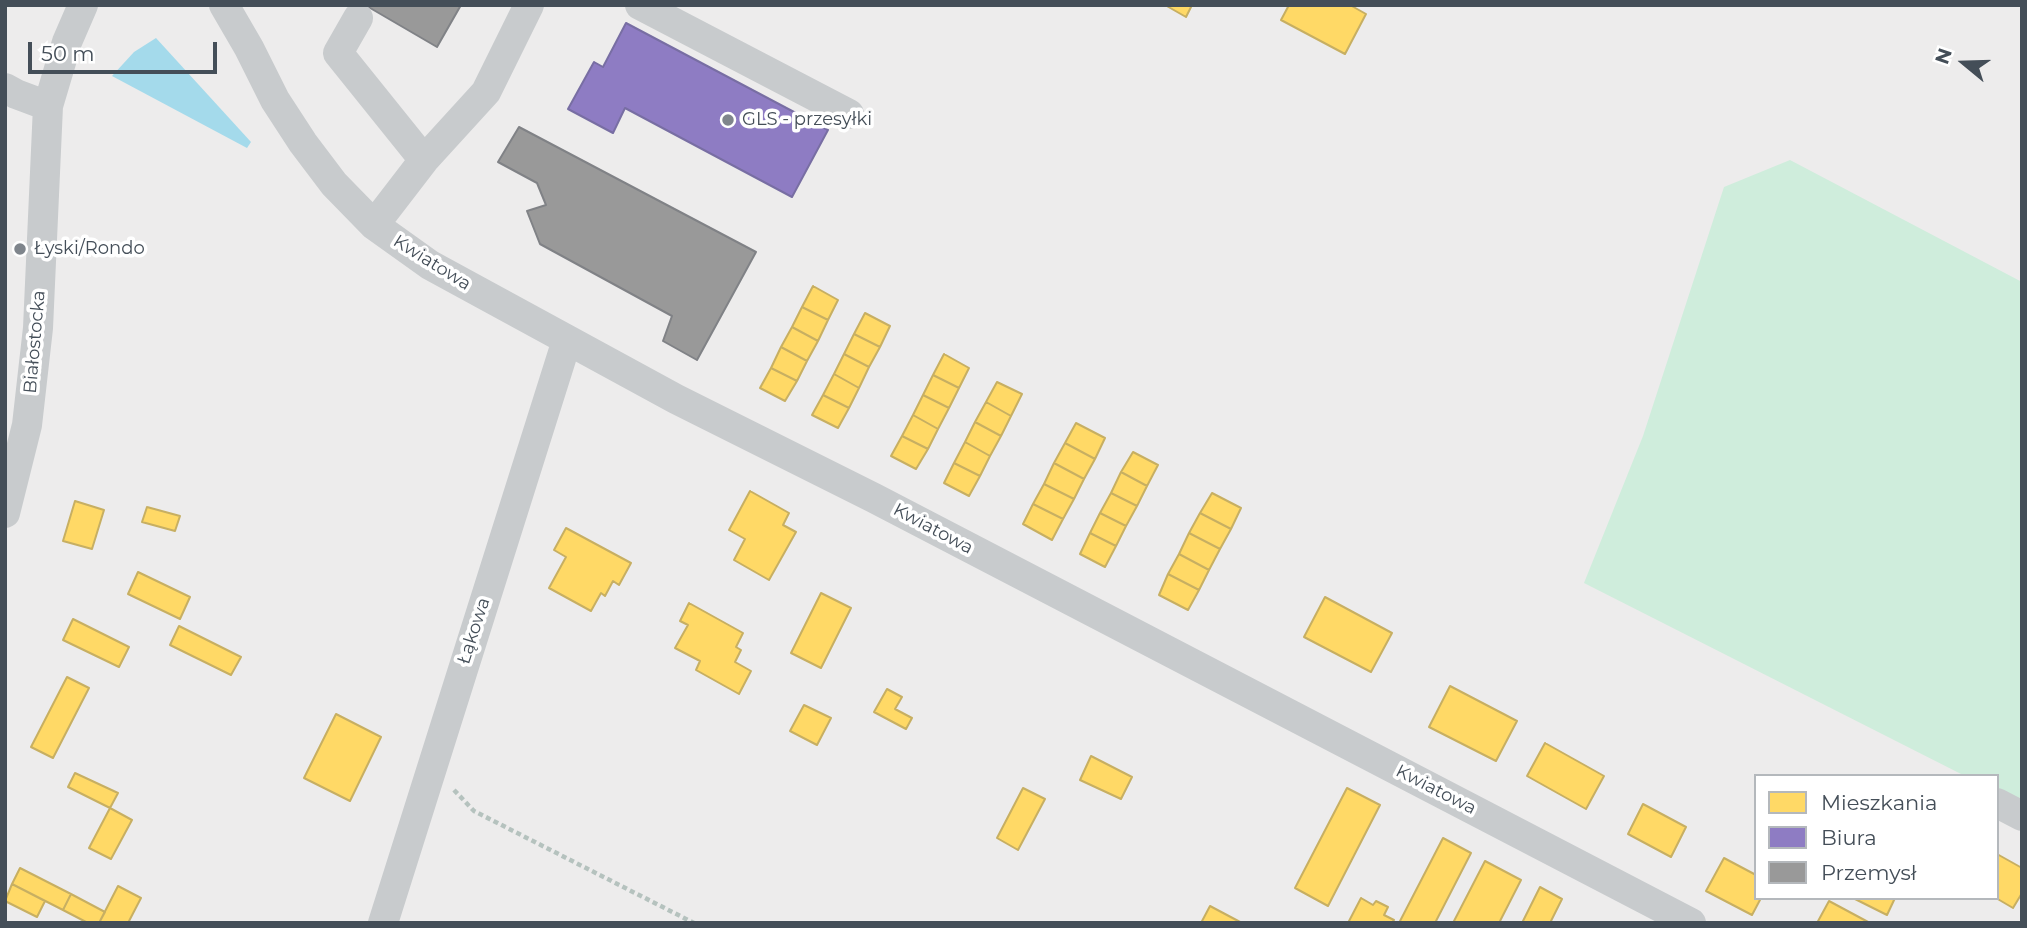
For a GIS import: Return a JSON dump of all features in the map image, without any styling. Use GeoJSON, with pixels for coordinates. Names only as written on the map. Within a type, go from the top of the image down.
{"type":"FeatureCollection","features":[{"type":"Feature","properties":{"kind":"street","name":"Białostocka"},"geometry":{"type":"LineString","coordinates":[[5,513],[27,425],[35,355],[48,106],[83,5]]}},
{"type":"Feature","properties":{"kind":"street","name":"Kwiatowa"},"geometry":{"type":"LineString","coordinates":[[224,5],[275,100],[334,184],[374,225],[430,265],[676,400],[874,498],[1691,923]]}},
{"type":"Feature","properties":{"kind":"street","name":"Kwiatowa"},"geometry":{"type":"LineString","coordinates":[[238,5],[249,48]]}},
{"type":"Feature","properties":{"kind":"street"},"geometry":{"type":"LineString","coordinates":[[374,225],[424,160],[486,92],[529,5]]}},
{"type":"Feature","properties":{"kind":"street"},"geometry":{"type":"LineString","coordinates":[[640,5],[849,114]]}},
{"type":"Feature","properties":{"kind":"street"},"geometry":{"type":"LineString","coordinates":[[358,18],[338,53],[424,160]]}},
{"type":"Feature","properties":{"kind":"street"},"geometry":{"type":"LineString","coordinates":[[5,88],[48,106]]}},
{"type":"Feature","properties":{"kind":"street","name":"Łąkowa"},"geometry":{"type":"LineString","coordinates":[[383,923],[567,340]]}},
{"type":"Feature","properties":{"kind":"street"},"geometry":{"type":"LineString","coordinates":[[1999,804],[2022,816]]}},
{"type":"Feature","properties":{"kind":"path"},"geometry":{"type":"LineString","coordinates":[[435,757],[447,784],[474,811],[694,923]]}},
{"type":"Feature","properties":{"kind":"green space"},"geometry":{"type":"Polygon","coordinates":[[[1790,160],[2022,282],[2022,805],[1999,793],[1999,774],[1961,774],[1584,583],[1643,436],[1724,187],[1790,160]]]}},
{"type":"Feature","properties":{"kind":"water"},"geometry":{"type":"Polygon","coordinates":[[[156,38],[251,142],[247,148],[112,76],[134,52],[156,38]]]}},
{"type":"Feature","properties":{"kind":"building: Mieszkania"},"geometry":{"type":"Polygon","coordinates":[[[1165,5],[1192,5],[1186,17],[1165,5]]]}},
{"type":"Feature","properties":{"kind":"building: Mieszkania"},"geometry":{"type":"Polygon","coordinates":[[[1289,5],[1350,5],[1366,14],[1345,54],[1281,20],[1289,5]]]}},
{"type":"Feature","properties":{"kind":"building: Mieszkania"},"geometry":{"type":"Polygon","coordinates":[[[813,286],[838,300],[828,320],[802,307],[813,286]]]}},
{"type":"Feature","properties":{"kind":"building: Mieszkania"},"geometry":{"type":"Polygon","coordinates":[[[802,307],[828,320],[818,341],[792,327],[802,307]]]}},
{"type":"Feature","properties":{"kind":"building: Mieszkania"},"geometry":{"type":"Polygon","coordinates":[[[865,313],[890,326],[880,347],[854,334],[865,313]]]}},
{"type":"Feature","properties":{"kind":"building: Mieszkania"},"geometry":{"type":"Polygon","coordinates":[[[792,327],[818,341],[807,361],[781,347],[792,327]]]}},
{"type":"Feature","properties":{"kind":"building: Mieszkania"},"geometry":{"type":"Polygon","coordinates":[[[854,334],[880,347],[869,367],[844,354],[854,334]]]}},
{"type":"Feature","properties":{"kind":"building: Mieszkania"},"geometry":{"type":"Polygon","coordinates":[[[781,347],[807,361],[797,381],[771,368],[781,347]]]}},
{"type":"Feature","properties":{"kind":"building: Mieszkania"},"geometry":{"type":"Polygon","coordinates":[[[844,354],[869,367],[859,388],[834,374],[844,354]]]}},
{"type":"Feature","properties":{"kind":"building: Mieszkania"},"geometry":{"type":"Polygon","coordinates":[[[944,354],[969,368],[959,388],[933,375],[944,354]]]}},
{"type":"Feature","properties":{"kind":"building: Mieszkania"},"geometry":{"type":"Polygon","coordinates":[[[771,368],[797,381],[785,401],[760,388],[771,368]]]}},
{"type":"Feature","properties":{"kind":"building: Mieszkania"},"geometry":{"type":"Polygon","coordinates":[[[834,374],[859,388],[849,408],[823,395],[834,374]]]}},
{"type":"Feature","properties":{"kind":"building: Mieszkania"},"geometry":{"type":"Polygon","coordinates":[[[933,375],[959,388],[949,408],[923,395],[933,375]]]}},
{"type":"Feature","properties":{"kind":"building: Mieszkania"},"geometry":{"type":"Polygon","coordinates":[[[997,382],[1022,394],[1011,416],[986,402],[997,382]]]}},
{"type":"Feature","properties":{"kind":"building: Mieszkania"},"geometry":{"type":"Polygon","coordinates":[[[823,395],[849,408],[838,428],[812,415],[823,395]]]}},
{"type":"Feature","properties":{"kind":"building: Mieszkania"},"geometry":{"type":"Polygon","coordinates":[[[923,395],[949,408],[938,429],[913,415],[923,395]]]}},
{"type":"Feature","properties":{"kind":"building: Mieszkania"},"geometry":{"type":"Polygon","coordinates":[[[986,402],[1011,416],[1001,436],[975,422],[986,402]]]}},
{"type":"Feature","properties":{"kind":"building: Mieszkania"},"geometry":{"type":"Polygon","coordinates":[[[913,415],[938,429],[928,449],[902,436],[913,415]]]}},
{"type":"Feature","properties":{"kind":"building: Mieszkania"},"geometry":{"type":"Polygon","coordinates":[[[975,422],[1001,436],[990,456],[965,442],[975,422]]]}},
{"type":"Feature","properties":{"kind":"building: Mieszkania"},"geometry":{"type":"Polygon","coordinates":[[[1076,423],[1105,438],[1095,459],[1065,443],[1076,423]]]}},
{"type":"Feature","properties":{"kind":"building: Mieszkania"},"geometry":{"type":"Polygon","coordinates":[[[902,436],[928,449],[916,469],[891,456],[902,436]]]}},
{"type":"Feature","properties":{"kind":"building: Mieszkania"},"geometry":{"type":"Polygon","coordinates":[[[965,442],[990,456],[980,476],[954,463],[965,442]]]}},
{"type":"Feature","properties":{"kind":"building: Mieszkania"},"geometry":{"type":"Polygon","coordinates":[[[1065,443],[1095,459],[1084,479],[1054,463],[1065,443]]]}},
{"type":"Feature","properties":{"kind":"building: Mieszkania"},"geometry":{"type":"Polygon","coordinates":[[[1133,452],[1158,465],[1147,486],[1121,472],[1133,452]]]}},
{"type":"Feature","properties":{"kind":"building: Mieszkania"},"geometry":{"type":"Polygon","coordinates":[[[954,463],[980,476],[969,496],[944,483],[954,463]]]}},
{"type":"Feature","properties":{"kind":"building: Mieszkania"},"geometry":{"type":"Polygon","coordinates":[[[1054,463],[1084,479],[1074,499],[1044,484],[1054,463]]]}},
{"type":"Feature","properties":{"kind":"building: Mieszkania"},"geometry":{"type":"Polygon","coordinates":[[[1121,472],[1147,486],[1137,506],[1111,493],[1121,472]]]}},
{"type":"Feature","properties":{"kind":"building: Mieszkania"},"geometry":{"type":"Polygon","coordinates":[[[1044,484],[1074,499],[1063,519],[1033,504],[1044,484]]]}},
{"type":"Feature","properties":{"kind":"building: Mieszkania"},"geometry":{"type":"Polygon","coordinates":[[[750,491],[789,513],[783,525],[796,532],[769,580],[734,560],[745,539],[729,530],[750,491]]]}},
{"type":"Feature","properties":{"kind":"building: Mieszkania"},"geometry":{"type":"Polygon","coordinates":[[[1111,493],[1137,506],[1126,526],[1100,513],[1111,493]]]}},
{"type":"Feature","properties":{"kind":"building: Mieszkania"},"geometry":{"type":"Polygon","coordinates":[[[1212,493],[1241,508],[1231,529],[1200,513],[1212,493]]]}},
{"type":"Feature","properties":{"kind":"building: Mieszkania"},"geometry":{"type":"Polygon","coordinates":[[[75,501],[104,510],[92,549],[63,541],[75,501]]]}},
{"type":"Feature","properties":{"kind":"building: Mieszkania"},"geometry":{"type":"Polygon","coordinates":[[[1033,504],[1063,519],[1052,540],[1023,524],[1033,504]]]}},
{"type":"Feature","properties":{"kind":"building: Mieszkania"},"geometry":{"type":"Polygon","coordinates":[[[147,507],[180,516],[175,531],[142,522],[147,507]]]}},
{"type":"Feature","properties":{"kind":"building: Mieszkania"},"geometry":{"type":"Polygon","coordinates":[[[1100,513],[1126,526],[1116,546],[1090,533],[1100,513]]]}},
{"type":"Feature","properties":{"kind":"building: Mieszkania"},"geometry":{"type":"Polygon","coordinates":[[[1200,513],[1231,529],[1220,549],[1189,533],[1200,513]]]}},
{"type":"Feature","properties":{"kind":"building: Mieszkania"},"geometry":{"type":"Polygon","coordinates":[[[566,528],[631,563],[619,585],[613,581],[605,596],[601,593],[591,611],[549,588],[566,557],[554,550],[566,528]]]}},
{"type":"Feature","properties":{"kind":"building: Mieszkania"},"geometry":{"type":"Polygon","coordinates":[[[1090,533],[1116,546],[1105,567],[1080,554],[1090,533]]]}},
{"type":"Feature","properties":{"kind":"building: Mieszkania"},"geometry":{"type":"Polygon","coordinates":[[[1189,533],[1220,549],[1209,570],[1179,554],[1189,533]]]}},
{"type":"Feature","properties":{"kind":"building: Mieszkania"},"geometry":{"type":"Polygon","coordinates":[[[1179,554],[1209,570],[1199,590],[1168,574],[1179,554]]]}},
{"type":"Feature","properties":{"kind":"building: Mieszkania"},"geometry":{"type":"Polygon","coordinates":[[[138,572],[190,597],[180,619],[128,594],[138,572]]]}},
{"type":"Feature","properties":{"kind":"building: Mieszkania"},"geometry":{"type":"Polygon","coordinates":[[[1168,574],[1199,590],[1188,610],[1159,595],[1168,574]]]}},
{"type":"Feature","properties":{"kind":"building: Mieszkania"},"geometry":{"type":"Polygon","coordinates":[[[821,593],[851,608],[821,668],[791,653],[821,593]]]}},
{"type":"Feature","properties":{"kind":"building: Mieszkania"},"geometry":{"type":"Polygon","coordinates":[[[1325,597],[1392,633],[1371,672],[1304,637],[1325,597]]]}},
{"type":"Feature","properties":{"kind":"building: Mieszkania"},"geometry":{"type":"Polygon","coordinates":[[[689,603],[743,633],[736,647],[741,650],[735,662],[751,671],[739,694],[696,670],[700,661],[675,648],[688,625],[680,621],[689,603]]]}},
{"type":"Feature","properties":{"kind":"building: Mieszkania"},"geometry":{"type":"Polygon","coordinates":[[[73,619],[129,647],[119,667],[63,640],[73,619]]]}},
{"type":"Feature","properties":{"kind":"building: Mieszkania"},"geometry":{"type":"Polygon","coordinates":[[[179,626],[241,657],[231,675],[170,645],[179,626]]]}},
{"type":"Feature","properties":{"kind":"building: Mieszkania"},"geometry":{"type":"Polygon","coordinates":[[[67,677],[89,688],[53,758],[31,747],[67,677]]]}},
{"type":"Feature","properties":{"kind":"building: Mieszkania"},"geometry":{"type":"Polygon","coordinates":[[[1450,686],[1517,721],[1496,761],[1429,727],[1450,686]]]}},
{"type":"Feature","properties":{"kind":"building: Mieszkania"},"geometry":{"type":"Polygon","coordinates":[[[887,689],[902,697],[895,709],[912,718],[906,729],[874,712],[887,689]]]}},
{"type":"Feature","properties":{"kind":"building: Mieszkania"},"geometry":{"type":"Polygon","coordinates":[[[804,705],[831,718],[817,745],[790,731],[804,705]]]}},
{"type":"Feature","properties":{"kind":"building: Mieszkania"},"geometry":{"type":"Polygon","coordinates":[[[336,714],[381,737],[350,801],[304,778],[336,714]]]}},
{"type":"Feature","properties":{"kind":"building: Mieszkania"},"geometry":{"type":"Polygon","coordinates":[[[1545,743],[1604,776],[1586,809],[1527,776],[1545,743]]]}},
{"type":"Feature","properties":{"kind":"building: Mieszkania"},"geometry":{"type":"Polygon","coordinates":[[[1091,756],[1132,777],[1121,799],[1080,780],[1091,756]]]}},
{"type":"Feature","properties":{"kind":"building: Mieszkania"},"geometry":{"type":"Polygon","coordinates":[[[75,773],[118,793],[110,808],[68,787],[75,773]]]}},
{"type":"Feature","properties":{"kind":"building: Mieszkania"},"geometry":{"type":"Polygon","coordinates":[[[1023,788],[1045,799],[1018,850],[997,838],[1023,788]]]}},
{"type":"Feature","properties":{"kind":"building: Mieszkania"},"geometry":{"type":"Polygon","coordinates":[[[1347,788],[1380,805],[1328,906],[1295,888],[1347,788]]]}},
{"type":"Feature","properties":{"kind":"building: Mieszkania"},"geometry":{"type":"Polygon","coordinates":[[[1643,804],[1686,827],[1671,857],[1628,834],[1643,804]]]}},
{"type":"Feature","properties":{"kind":"building: Mieszkania"},"geometry":{"type":"Polygon","coordinates":[[[110,808],[132,820],[111,859],[89,848],[110,808]]]}},
{"type":"Feature","properties":{"kind":"building: Mieszkania"},"geometry":{"type":"Polygon","coordinates":[[[1443,838],[1471,853],[1435,923],[1399,923],[1443,838]]]}},
{"type":"Feature","properties":{"kind":"building: Mieszkania"},"geometry":{"type":"Polygon","coordinates":[[[1999,855],[2022,868],[2022,893],[2013,908],[1999,900],[1999,855]]]}},
{"type":"Feature","properties":{"kind":"building: Mieszkania"},"geometry":{"type":"Polygon","coordinates":[[[1724,858],[1754,874],[1754,900],[1760,900],[1752,915],[1706,891],[1724,858]]]}},
{"type":"Feature","properties":{"kind":"building: Mieszkania"},"geometry":{"type":"Polygon","coordinates":[[[1485,861],[1521,880],[1499,923],[1453,923],[1485,861]]]}},
{"type":"Feature","properties":{"kind":"building: Mieszkania"},"geometry":{"type":"Polygon","coordinates":[[[20,868],[71,894],[63,910],[12,884],[20,868]]]}},
{"type":"Feature","properties":{"kind":"building: Mieszkania"},"geometry":{"type":"Polygon","coordinates":[[[12,884],[45,901],[37,917],[5,901],[12,884]]]}},
{"type":"Feature","properties":{"kind":"building: Mieszkania"},"geometry":{"type":"Polygon","coordinates":[[[118,886],[141,898],[128,923],[99,923],[118,886]]]}},
{"type":"Feature","properties":{"kind":"building: Mieszkania"},"geometry":{"type":"Polygon","coordinates":[[[1540,887],[1562,899],[1550,923],[1522,923],[1540,887]]]}},
{"type":"Feature","properties":{"kind":"building: Mieszkania"},"geometry":{"type":"Polygon","coordinates":[[[71,894],[105,912],[99,923],[88,923],[63,910],[71,894]]]}},
{"type":"Feature","properties":{"kind":"building: Mieszkania"},"geometry":{"type":"Polygon","coordinates":[[[1361,898],[1373,905],[1376,901],[1388,907],[1384,915],[1394,920],[1392,923],[1348,923],[1361,898]]]}},
{"type":"Feature","properties":{"kind":"building: Mieszkania"},"geometry":{"type":"Polygon","coordinates":[[[1857,900],[1894,900],[1887,915],[1857,900]]]}},
{"type":"Feature","properties":{"kind":"building: Mieszkania"},"geometry":{"type":"Polygon","coordinates":[[[1829,901],[1870,923],[1817,923],[1829,901]]]}},
{"type":"Feature","properties":{"kind":"building: Mieszkania"},"geometry":{"type":"Polygon","coordinates":[[[1210,906],[1242,923],[1201,923],[1210,906]]]}},
{"type":"Feature","properties":{"kind":"building: Biura","name":"GLS - przesyłki"},"geometry":{"type":"Polygon","coordinates":[[[626,23],[828,130],[792,197],[625,108],[613,133],[568,109],[594,62],[603,67],[626,23]]]}},
{"type":"Feature","properties":{"kind":"building: Przemysł"},"geometry":{"type":"Polygon","coordinates":[[[365,5],[461,5],[437,47],[365,5]]]}},
{"type":"Feature","properties":{"kind":"building: Przemysł"},"geometry":{"type":"Polygon","coordinates":[[[519,127],[756,252],[697,360],[663,341],[672,316],[540,244],[527,211],[546,205],[537,183],[498,162],[519,127]]]}},
{"type":"Feature","properties":{"kind":"place","name":"GLS - przesyłki"},"geometry":{"type":"Point","coordinates":[728,120]}},
{"type":"Feature","properties":{"kind":"place","name":"Łyski/Rondo"},"geometry":{"type":"Point","coordinates":[20,249]}}]}
